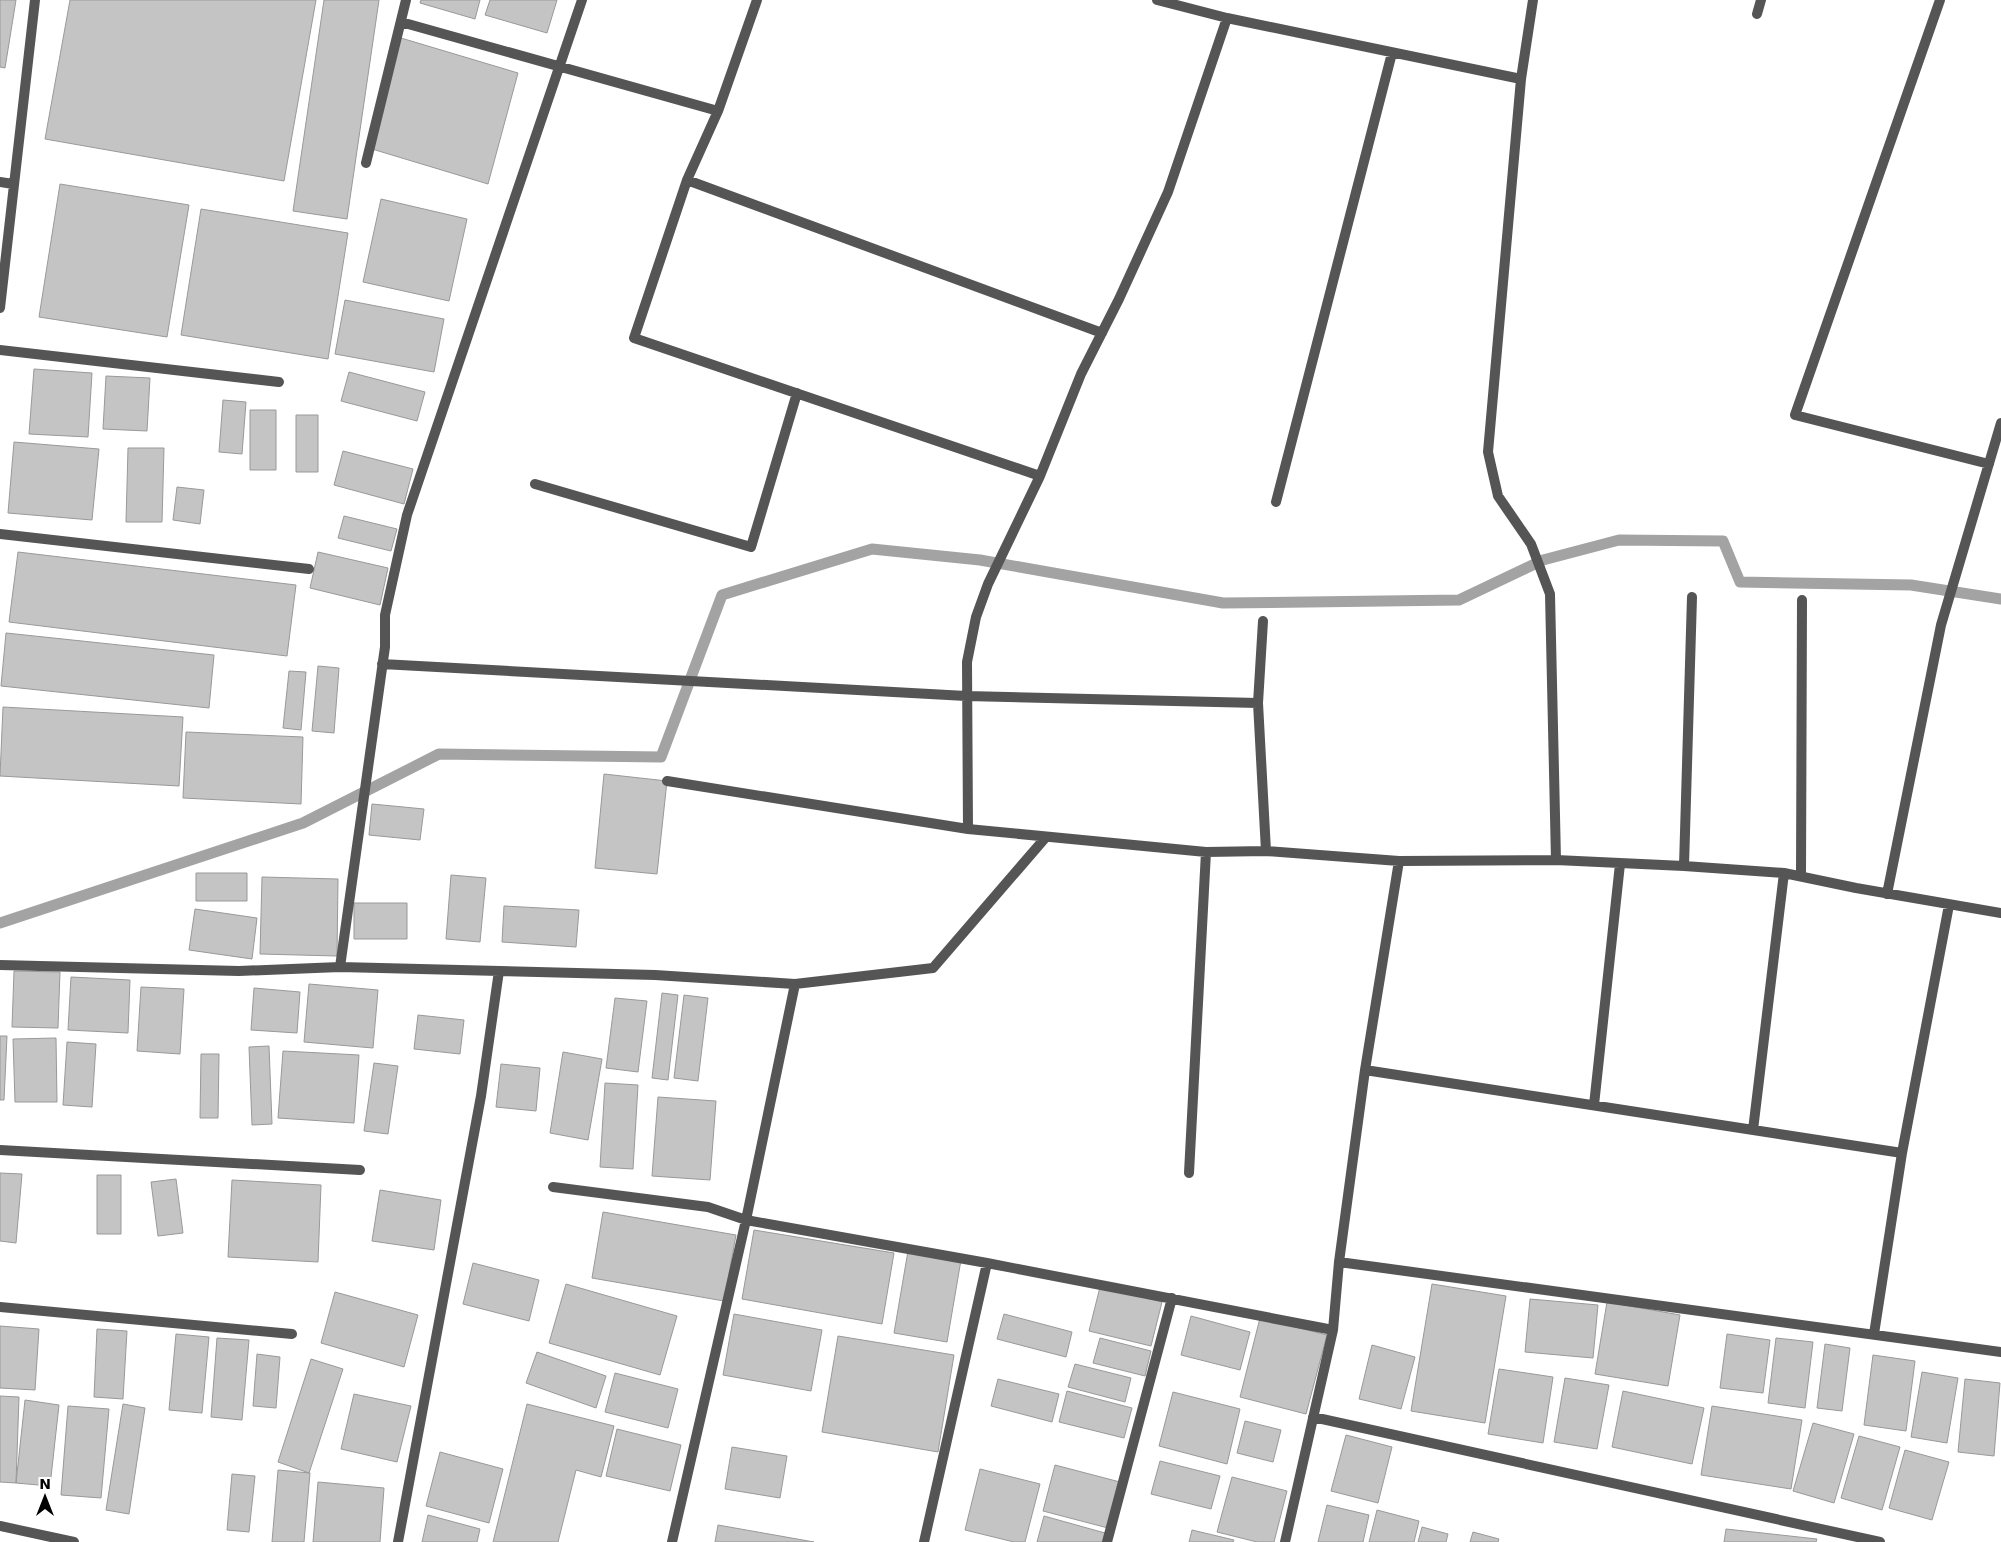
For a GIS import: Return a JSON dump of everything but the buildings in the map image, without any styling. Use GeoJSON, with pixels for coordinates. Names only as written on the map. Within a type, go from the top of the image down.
{"type":"FeatureCollection","features":[{"type":"Feature","properties":{"kind":"street"},"geometry":{"type":"LineString","coordinates":[[0,308],[35,0]]}},
{"type":"Feature","properties":{"kind":"street"},"geometry":{"type":"LineString","coordinates":[[366,163],[406,0]]}},
{"type":"Feature","properties":{"kind":"street"},"geometry":{"type":"LineString","coordinates":[[340,967],[385,647],[385,615],[407,515],[582,0]]}},
{"type":"Feature","properties":{"kind":"street"},"geometry":{"type":"LineString","coordinates":[[757,0],[718,111],[687,180],[634,338],[1040,476]]}},
{"type":"Feature","properties":{"kind":"street"},"geometry":{"type":"LineString","coordinates":[[1156,0],[1227,18],[1521,79]]}},
{"type":"Feature","properties":{"kind":"street"},"geometry":{"type":"LineString","coordinates":[[1533,0],[1521,79],[1488,452],[1498,496],[1531,544],[1550,594],[1556,860]]}},
{"type":"Feature","properties":{"kind":"street"},"geometry":{"type":"LineString","coordinates":[[1756,14],[1761,0]]}},
{"type":"Feature","properties":{"kind":"street"},"geometry":{"type":"LineString","coordinates":[[1940,0],[1796,415],[1989,464]]}},
{"type":"Feature","properties":{"kind":"street"},"geometry":{"type":"LineString","coordinates":[[968,829],[967,662],[974,626],[988,584],[1040,476],[1081,374],[1168,192],[1227,18]]}},
{"type":"Feature","properties":{"kind":"street"},"geometry":{"type":"LineString","coordinates":[[401,22],[718,111]]}},
{"type":"Feature","properties":{"kind":"street"},"geometry":{"type":"LineString","coordinates":[[1276,502],[1392,53]]}},
{"type":"Feature","properties":{"kind":"street"},"geometry":{"type":"LineString","coordinates":[[687,180],[1102,333]]}},
{"type":"Feature","properties":{"kind":"street"},"geometry":{"type":"LineString","coordinates":[[0,182],[13,184]]}},
{"type":"Feature","properties":{"kind":"street"},"geometry":{"type":"LineString","coordinates":[[0,350],[279,382]]}},
{"type":"Feature","properties":{"kind":"street"},"geometry":{"type":"LineString","coordinates":[[534,484],[751,547],[798,393]]}},
{"type":"Feature","properties":{"kind":"street"},"geometry":{"type":"LineString","coordinates":[[1887,894],[1946,609],[2001,423]]}},
{"type":"Feature","properties":{"kind":"street"},"geometry":{"type":"LineString","coordinates":[[0,534],[309,569]]}},
{"type":"Feature","properties":{"kind":"street"},"geometry":{"type":"LineString","coordinates":[[1684,866],[1692,597]]}},
{"type":"Feature","properties":{"kind":"street"},"geometry":{"type":"LineString","coordinates":[[1801,876],[1802,600]]}},
{"type":"Feature","properties":{"kind":"street"},"geometry":{"type":"LineString","coordinates":[[1263,621],[1258,703],[1266,851]]}},
{"type":"Feature","properties":{"kind":"street"},"geometry":{"type":"LineString","coordinates":[[382,664],[966,696],[1258,703]]}},
{"type":"Feature","properties":{"kind":"street"},"geometry":{"type":"LineString","coordinates":[[667,781],[968,829],[1206,852],[1266,851],[1399,861],[1556,860],[1784,873],[1887,894],[2001,913]]}},
{"type":"Feature","properties":{"kind":"street"},"geometry":{"type":"LineString","coordinates":[[0,964],[239,971],[340,967],[499,971],[655,975],[795,984],[933,968],[1046,837]]}},
{"type":"Feature","properties":{"kind":"street"},"geometry":{"type":"LineString","coordinates":[[1189,1173],[1206,852]]}},
{"type":"Feature","properties":{"kind":"street"},"geometry":{"type":"LineString","coordinates":[[1285,1542],[1333,1330],[1339,1262],[1365,1070],[1399,861]]}},
{"type":"Feature","properties":{"kind":"street"},"geometry":{"type":"LineString","coordinates":[[1594,1105],[1620,864]]}},
{"type":"Feature","properties":{"kind":"street"},"geometry":{"type":"LineString","coordinates":[[1753,1130],[1784,873]]}},
{"type":"Feature","properties":{"kind":"street"},"geometry":{"type":"LineString","coordinates":[[1874,1334],[1902,1153],[1949,904]]}},
{"type":"Feature","properties":{"kind":"street"},"geometry":{"type":"LineString","coordinates":[[398,1542],[481,1096],[499,971]]}},
{"type":"Feature","properties":{"kind":"street"},"geometry":{"type":"LineString","coordinates":[[672,1542],[746,1220],[795,984]]}},
{"type":"Feature","properties":{"kind":"street"},"geometry":{"type":"LineString","coordinates":[[1365,1070],[1902,1153]]}},
{"type":"Feature","properties":{"kind":"street"},"geometry":{"type":"LineString","coordinates":[[0,1150],[360,1170]]}},
{"type":"Feature","properties":{"kind":"street"},"geometry":{"type":"LineString","coordinates":[[553,1187],[708,1208],[746,1220],[987,1263],[1333,1330]]}},
{"type":"Feature","properties":{"kind":"street"},"geometry":{"type":"LineString","coordinates":[[1339,1262],[2001,1352]]}},
{"type":"Feature","properties":{"kind":"street"},"geometry":{"type":"LineString","coordinates":[[924,1542],[987,1263]]}},
{"type":"Feature","properties":{"kind":"street"},"geometry":{"type":"LineString","coordinates":[[1107,1542],[1172,1298]]}},
{"type":"Feature","properties":{"kind":"street"},"geometry":{"type":"LineString","coordinates":[[0,1307],[292,1334]]}},
{"type":"Feature","properties":{"kind":"street"},"geometry":{"type":"LineString","coordinates":[[1313,1417],[1880,1542]]}},
{"type":"Feature","properties":{"kind":"street"},"geometry":{"type":"LineString","coordinates":[[0,1526],[74,1542]]}},
{"type":"Feature","properties":{"kind":"waterway"},"geometry":{"type":"LineString","coordinates":[[0,923],[303,823],[439,754],[661,757],[722,595],[872,549],[980,560],[1223,603],[1459,600],[1543,560],[1619,540],[1723,541],[1740,582],[1911,585],[2001,599]]}}]}
